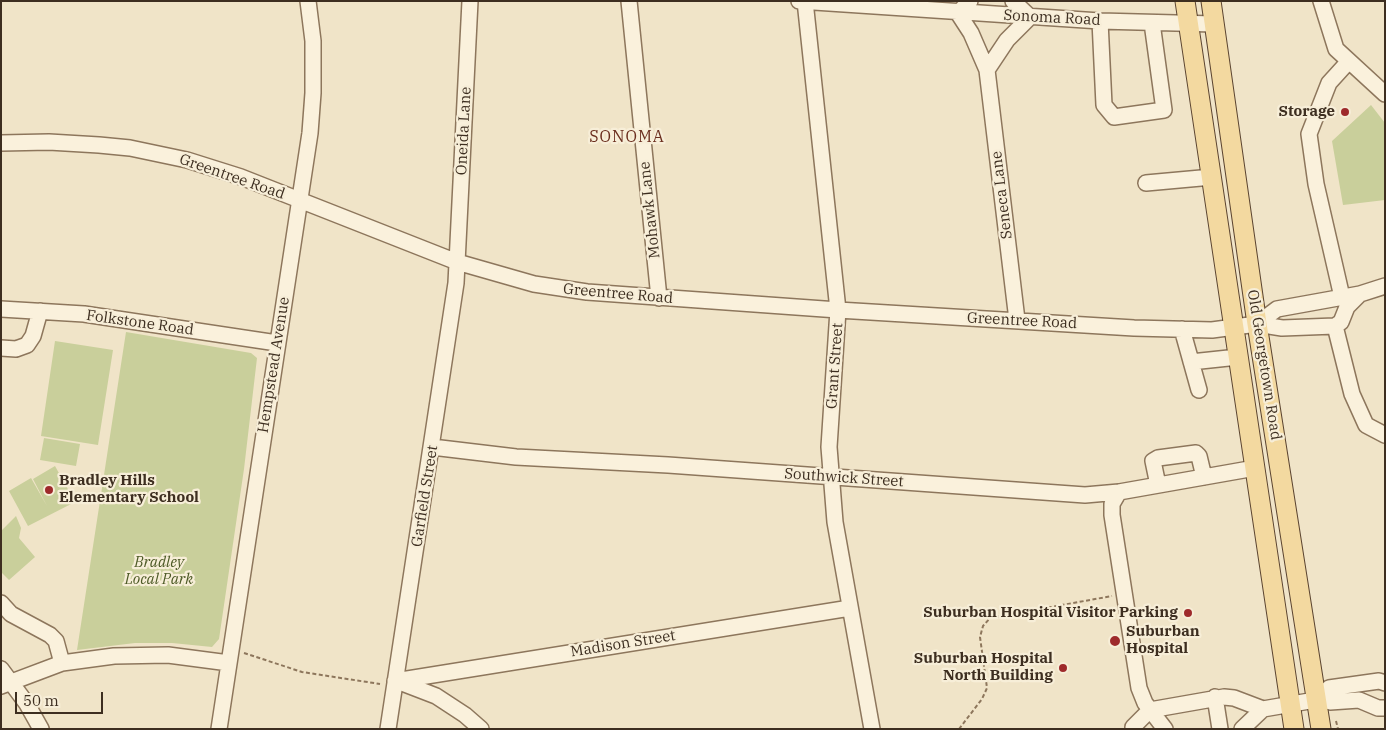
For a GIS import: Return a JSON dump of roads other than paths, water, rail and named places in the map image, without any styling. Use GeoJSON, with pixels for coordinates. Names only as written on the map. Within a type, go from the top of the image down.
{"type":"FeatureCollection","features":[{"type":"Feature","properties":{"kind":"main road","name":"Old Georgetown Road"},"geometry":{"type":"LineString","coordinates":[[1185,1],[1294,729]]}},
{"type":"Feature","properties":{"kind":"main road","name":"Old Georgetown Road"},"geometry":{"type":"LineString","coordinates":[[1211,1],[1257,324],[1319,700],[1321,729]]}},
{"type":"Feature","properties":{"kind":"street","name":"Hempstead Avenue"},"geometry":{"type":"LineString","coordinates":[[219,729],[310,133],[314,93],[313,41],[308,1]]}},
{"type":"Feature","properties":{"kind":"street","name":"Oneida Lane"},"geometry":{"type":"LineString","coordinates":[[457,262],[470,1]]}},
{"type":"Feature","properties":{"kind":"street","name":"Mohawk Lane"},"geometry":{"type":"LineString","coordinates":[[629,1],[658,298]]}},
{"type":"Feature","properties":{"kind":"street","name":"Sonoma Road"},"geometry":{"type":"LineString","coordinates":[[799,1],[1100,21],[1214,24]]}},
{"type":"Feature","properties":{"kind":"street","name":"Grant Street"},"geometry":{"type":"LineString","coordinates":[[805,1],[838,310],[829,447],[835,522],[872,729]]}},
{"type":"Feature","properties":{"kind":"street"},"geometry":{"type":"LineString","coordinates":[[958,12],[970,1]]}},
{"type":"Feature","properties":{"kind":"street"},"geometry":{"type":"LineString","coordinates":[[988,70],[1007,40],[1030,17],[1013,1]]}},
{"type":"Feature","properties":{"kind":"street"},"geometry":{"type":"LineString","coordinates":[[1322,1],[1336,49],[1385,94]]}},
{"type":"Feature","properties":{"kind":"street","name":"Seneca Lane"},"geometry":{"type":"LineString","coordinates":[[958,12],[988,70],[1017,320]]}},
{"type":"Feature","properties":{"kind":"street"},"geometry":{"type":"LineString","coordinates":[[1100,21],[1104,105],[1114,117],[1164,110],[1152,23]]}},
{"type":"Feature","properties":{"kind":"street"},"geometry":{"type":"LineString","coordinates":[[1342,297],[1316,184],[1309,134],[1329,83],[1349,61]]}},
{"type":"Feature","properties":{"kind":"street","name":"Greentree Road"},"geometry":{"type":"LineString","coordinates":[[1,143],[73,143],[158,153],[214,167],[457,262],[508,278],[560,289],[658,298],[838,310],[1182,329],[1212,330],[1257,324]]}},
{"type":"Feature","properties":{"kind":"street"},"geometry":{"type":"LineString","coordinates":[[1146,183],[1212,178]]}},
{"type":"Feature","properties":{"kind":"street","name":"Garfield Street"},"geometry":{"type":"LineString","coordinates":[[388,729],[432,447],[456,283],[457,262]]}},
{"type":"Feature","properties":{"kind":"street"},"geometry":{"type":"LineString","coordinates":[[1257,324],[1277,310],[1360,294],[1385,286]]}},
{"type":"Feature","properties":{"kind":"street"},"geometry":{"type":"LineString","coordinates":[[1257,324],[1282,328],[1335,326],[1341,322],[1347,307],[1360,294]]}},
{"type":"Feature","properties":{"kind":"street"},"geometry":{"type":"LineString","coordinates":[[1300,305],[1306,318],[1303,328]]}},
{"type":"Feature","properties":{"kind":"street","name":"Folkstone Road"},"geometry":{"type":"LineString","coordinates":[[1,308],[84,314],[277,343]]}},
{"type":"Feature","properties":{"kind":"street"},"geometry":{"type":"LineString","coordinates":[[1,348],[16,349],[27,345],[34,336],[40,311]]}},
{"type":"Feature","properties":{"kind":"street"},"geometry":{"type":"LineString","coordinates":[[1335,326],[1352,394],[1366,425],[1385,435]]}},
{"type":"Feature","properties":{"kind":"street"},"geometry":{"type":"LineString","coordinates":[[1182,329],[1199,390]]}},
{"type":"Feature","properties":{"kind":"street"},"geometry":{"type":"LineString","coordinates":[[1191,362],[1238,357]]}},
{"type":"Feature","properties":{"kind":"street","name":"Southwick Street"},"geometry":{"type":"LineString","coordinates":[[432,447],[516,457],[668,465],[1085,495],[1119,492],[1255,468]]}},
{"type":"Feature","properties":{"kind":"street"},"geometry":{"type":"LineString","coordinates":[[1158,485],[1153,461],[1158,458],[1196,453],[1204,477]]}},
{"type":"Feature","properties":{"kind":"street"},"geometry":{"type":"LineString","coordinates":[[1119,492],[1112,504],[1114,532],[1125,557],[1124,594],[1141,671],[1142,697],[1165,729]]}},
{"type":"Feature","properties":{"kind":"street"},"geometry":{"type":"LineString","coordinates":[[1,603],[11,614],[50,635],[56,641],[62,663]]}},
{"type":"Feature","properties":{"kind":"street","name":"Madison Street"},"geometry":{"type":"LineString","coordinates":[[395,685],[850,608]]}},
{"type":"Feature","properties":{"kind":"street"},"geometry":{"type":"LineString","coordinates":[[6,684],[62,663],[114,656],[230,656]]}},
{"type":"Feature","properties":{"kind":"street"},"geometry":{"type":"LineString","coordinates":[[1,669],[6,684],[40,729]]}},
{"type":"Feature","properties":{"kind":"street"},"geometry":{"type":"LineString","coordinates":[[1133,727],[1150,710],[1215,698],[1234,698],[1263,709],[1319,700],[1351,702],[1364,712],[1374,712],[1381,708],[1382,682],[1329,688],[1319,700]]}},
{"type":"Feature","properties":{"kind":"street"},"geometry":{"type":"LineString","coordinates":[[395,685],[436,696],[466,714],[481,729]]}},
{"type":"Feature","properties":{"kind":"street"},"geometry":{"type":"LineString","coordinates":[[1215,698],[1220,729]]}},
{"type":"Feature","properties":{"kind":"street"},"geometry":{"type":"LineString","coordinates":[[1242,729],[1263,709]]}},
{"type":"Feature","properties":{"kind":"place","name":"Storage"},"geometry":{"type":"Point","coordinates":[1345,112]}},
{"type":"Feature","properties":{"kind":"place","name":"Bradley Hills Elementary School"},"geometry":{"type":"Point","coordinates":[49,490]}},
{"type":"Feature","properties":{"kind":"place","name":"Suburban Hospital Visitor Parking"},"geometry":{"type":"Point","coordinates":[1188,613]}},
{"type":"Feature","properties":{"kind":"place","name":"Suburban Hospital"},"geometry":{"type":"Point","coordinates":[1115,641]}},
{"type":"Feature","properties":{"kind":"place","name":"Suburban Hospital North Building"},"geometry":{"type":"Point","coordinates":[1063,668]}},
{"type":"Feature","properties":{"kind":"district","name":"SONOMA"},"geometry":{"type":"Point","coordinates":[627,137]}},
{"type":"Feature","properties":{"kind":"park label","name":"Bradley Local Park"},"geometry":{"type":"Point","coordinates":[159,572]}}]}
